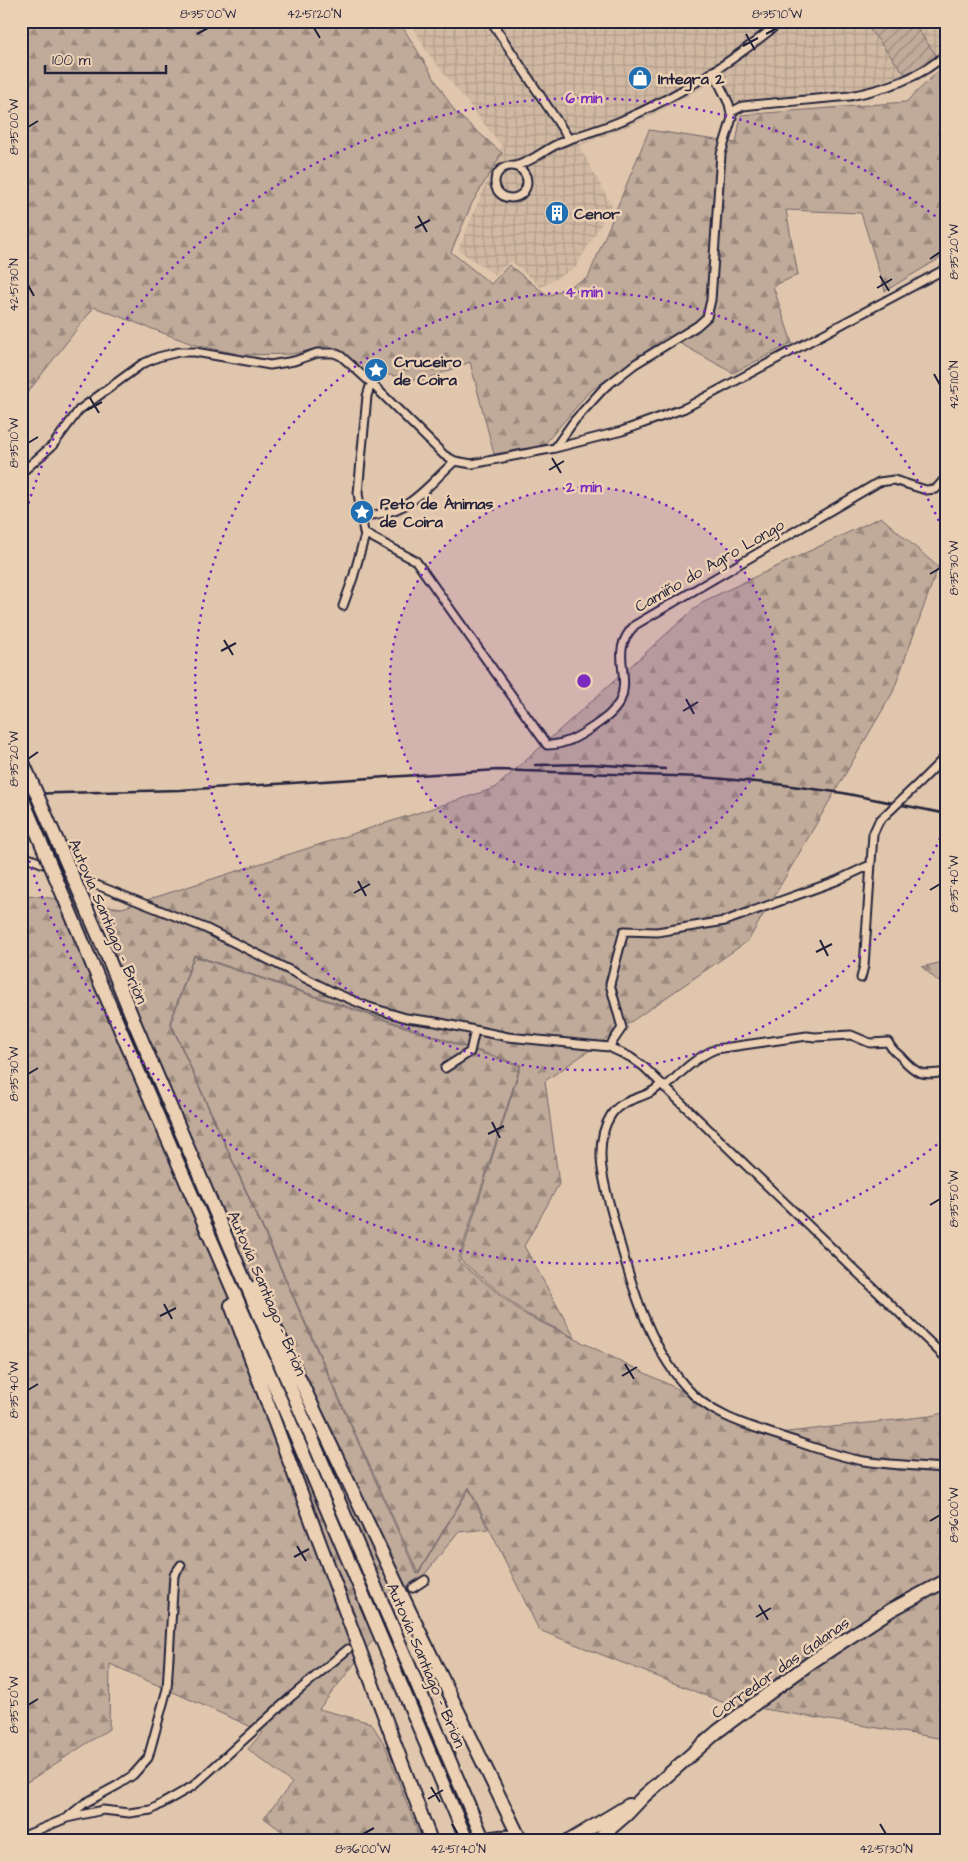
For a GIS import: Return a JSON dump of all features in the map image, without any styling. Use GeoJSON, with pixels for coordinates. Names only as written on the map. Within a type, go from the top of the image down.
{"type":"FeatureCollection","features":[{"type":"Feature","properties":{"kind":"highway","name":"Autovía Santiago - Brión"},"geometry":{"type":"LineString","coordinates":[[21,758],[109,960],[484,1841]]}},
{"type":"Feature","properties":{"kind":"highway","name":"Autovía Santiago - Brión"},"geometry":{"type":"LineString","coordinates":[[21,795],[287,1415],[467,1841]]}},
{"type":"Feature","properties":{"kind":"highway"},"geometry":{"type":"LineString","coordinates":[[230,1248],[245,1264],[410,1612],[525,1839]]}},
{"type":"Feature","properties":{"kind":"highway"},"geometry":{"type":"LineString","coordinates":[[224,1271],[231,1309],[431,1841]]}},
{"type":"Feature","properties":{"kind":"highway","name":"Corredor das Galanas"},"geometry":{"type":"LineString","coordinates":[[644,1796],[718,1731],[813,1661],[891,1610],[947,1580]]}},
{"type":"Feature","properties":{"kind":"highway"},"geometry":{"type":"LineString","coordinates":[[569,1841],[644,1796]]}},
{"type":"Feature","properties":{"kind":"highway"},"geometry":{"type":"LineString","coordinates":[[596,1841],[626,1815],[644,1796]]}},
{"type":"Feature","properties":{"kind":"highway"},"geometry":{"type":"LineString","coordinates":[[480,1841],[495,1836],[525,1839]]}},
{"type":"Feature","properties":{"kind":"street"},"geometry":{"type":"LineString","coordinates":[[491,21],[569,139]]}},
{"type":"Feature","properties":{"kind":"street"},"geometry":{"type":"LineString","coordinates":[[515,166],[520,168],[526,175],[528,185],[522,194],[512,198],[501,195],[496,186],[497,175],[505,167],[531,162],[545,150],[569,139],[606,127],[638,113],[713,71],[781,21]]}},
{"type":"Feature","properties":{"kind":"street"},"geometry":{"type":"LineString","coordinates":[[731,112],[743,106],[866,93],[921,72],[947,53]]}},
{"type":"Feature","properties":{"kind":"street"},"geometry":{"type":"LineString","coordinates":[[555,448],[574,421],[604,388],[635,364],[697,326],[707,317],[711,300],[721,154],[729,128],[731,112],[713,71]]}},
{"type":"Feature","properties":{"kind":"street"},"geometry":{"type":"LineString","coordinates":[[526,175],[531,162]]}},
{"type":"Feature","properties":{"kind":"street"},"geometry":{"type":"LineString","coordinates":[[21,473],[53,445],[79,410],[142,364],[158,357],[179,352],[194,352],[270,365],[326,352],[334,353],[341,356],[371,383],[444,455],[455,461],[472,464],[555,448],[622,431],[685,408],[947,268]]}},
{"type":"Feature","properties":{"kind":"street"},"geometry":{"type":"LineString","coordinates":[[343,606],[354,578],[365,535],[360,516],[358,493],[367,396],[371,383]]}},
{"type":"Feature","properties":{"kind":"street"},"geometry":{"type":"LineString","coordinates":[[360,516],[381,514],[402,508],[419,496],[455,461]]}},
{"type":"Feature","properties":{"kind":"street","name":"Camiño do Agro Longo"},"geometry":{"type":"LineString","coordinates":[[365,535],[416,561],[547,745],[570,741],[608,717],[615,710],[623,692],[622,645],[626,636],[635,625],[880,482],[894,480],[926,490],[936,489],[947,476]]}},
{"type":"Feature","properties":{"kind":"street"},"geometry":{"type":"LineString","coordinates":[[861,978],[864,966],[873,834],[880,821],[947,755]]}},
{"type":"Feature","properties":{"kind":"street"},"geometry":{"type":"LineString","coordinates":[[21,855],[205,928],[316,984],[369,1007],[406,1018],[508,1037],[609,1047],[630,1057],[663,1086],[947,1358]]}},
{"type":"Feature","properties":{"kind":"street"},"geometry":{"type":"LineString","coordinates":[[609,1047],[622,1028],[610,984],[624,931],[657,932],[725,921],[836,880],[870,865]]}},
{"type":"Feature","properties":{"kind":"street"},"geometry":{"type":"LineString","coordinates":[[445,1068],[470,1052],[474,1030]]}},
{"type":"Feature","properties":{"kind":"street"},"geometry":{"type":"LineString","coordinates":[[947,1072],[929,1075],[916,1073],[893,1052],[888,1042],[870,1043],[851,1035],[807,1036],[716,1048],[689,1064],[663,1086],[620,1104],[611,1114],[603,1131],[600,1148],[611,1208],[626,1267],[639,1303],[665,1357],[685,1387],[706,1405],[739,1422],[825,1452],[863,1460],[947,1468]]}},
{"type":"Feature","properties":{"kind":"street"},"geometry":{"type":"LineString","coordinates":[[67,1818],[85,1803],[133,1775],[148,1758],[167,1689],[174,1575],[181,1565]]}},
{"type":"Feature","properties":{"kind":"street"},"geometry":{"type":"LineString","coordinates":[[413,1588],[425,1580]]}},
{"type":"Feature","properties":{"kind":"street"},"geometry":{"type":"LineString","coordinates":[[21,1837],[67,1818],[102,1810],[129,1813],[151,1810],[193,1786],[292,1696],[348,1649]]}},
{"type":"Feature","properties":{"kind":"shaded area"},"geometry":{"type":"Polygon","coordinates":[[[410,21],[947,21],[947,46],[935,61],[873,88],[735,102],[709,84],[645,119],[579,146],[612,206],[575,268],[541,287],[511,261],[495,275],[458,250],[502,146],[427,52],[410,21]]]}},
{"type":"Feature","properties":{"kind":"green space"},"geometry":{"type":"Polygon","coordinates":[[[21,21],[399,21],[455,112],[502,153],[472,203],[451,252],[491,284],[509,265],[548,296],[588,278],[649,130],[736,143],[741,115],[906,102],[947,63],[947,254],[885,291],[861,213],[786,210],[798,275],[773,286],[792,343],[733,373],[667,336],[589,392],[543,446],[494,454],[470,362],[422,381],[389,375],[376,367],[368,375],[339,349],[328,346],[292,354],[243,355],[195,345],[94,307],[21,401],[21,21]]]}},
{"type":"Feature","properties":{"kind":"green space"},"geometry":{"type":"Polygon","coordinates":[[[863,21],[912,21],[938,58],[905,74],[863,21]]]}},
{"type":"Feature","properties":{"kind":"green space"},"geometry":{"type":"Polygon","coordinates":[[[881,517],[938,567],[893,692],[748,941],[545,1081],[559,1184],[524,1246],[575,1338],[525,1313],[460,1260],[521,1065],[194,955],[170,1022],[417,1574],[469,1489],[488,1529],[458,1532],[319,1709],[371,1723],[385,1745],[421,1841],[295,1841],[264,1818],[292,1783],[248,1749],[263,1732],[110,1664],[109,1729],[21,1786],[21,894],[122,908],[495,788],[702,602],[881,517]]]}},
{"type":"Feature","properties":{"kind":"green space"},"geometry":{"type":"Polygon","coordinates":[[[194,956],[520,1066],[458,1261],[524,1314],[770,1434],[930,1416],[947,1412],[947,1750],[938,1738],[722,1702],[539,1630],[469,1487],[418,1573],[171,1023],[194,956]]]}},
{"type":"Feature","properties":{"kind":"green space"},"geometry":{"type":"Polygon","coordinates":[[[947,961],[947,989],[922,967],[947,961]]]}},
{"type":"Feature","properties":{"kind":"tunnel"},"geometry":{"type":"LineString","coordinates":[[348,1649],[413,1588]]}},
{"type":"Feature","properties":{"kind":"railway"},"geometry":{"type":"LineString","coordinates":[[535,765],[591,764],[665,769]]}},
{"type":"Feature","properties":{"kind":"railway"},"geometry":{"type":"LineString","coordinates":[[21,794],[180,790],[498,770],[702,777],[777,784],[843,793],[947,814]]}},
{"type":"Feature","properties":{"kind":"place","name":"Integra 2"},"geometry":{"type":"Point","coordinates":[640,78]}},
{"type":"Feature","properties":{"kind":"place","name":"Cenor"},"geometry":{"type":"Point","coordinates":[557,213]}},
{"type":"Feature","properties":{"kind":"place","name":"Cruceiro de Coira"},"geometry":{"type":"Point","coordinates":[376,370]}},
{"type":"Feature","properties":{"kind":"place","name":"Peto de Ánimas de Coira"},"geometry":{"type":"Point","coordinates":[362,512]}}]}
